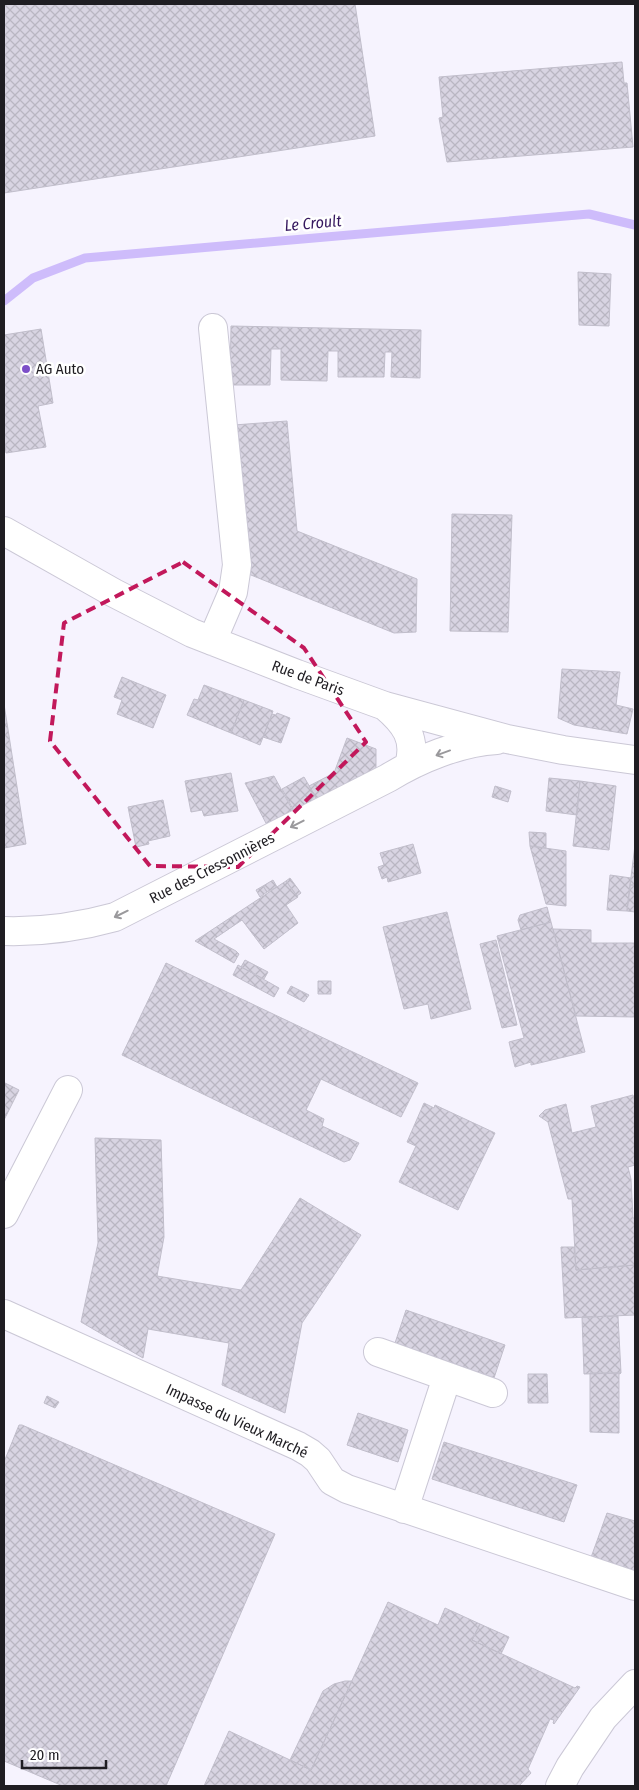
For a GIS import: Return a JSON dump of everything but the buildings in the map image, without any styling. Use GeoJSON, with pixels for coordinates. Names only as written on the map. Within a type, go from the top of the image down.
{"type":"FeatureCollection","features":[{"type":"Feature","properties":{"kind":"street"},"geometry":{"type":"LineString","coordinates":[[212,641],[233,592],[237,565],[213,328]]}},
{"type":"Feature","properties":{"kind":"street","name":"Rue de Paris"},"geometry":{"type":"LineString","coordinates":[[4,532],[114,593],[192,633],[385,706],[507,739],[564,750],[635,760]]}},
{"type":"Feature","properties":{"kind":"street"},"geometry":{"type":"LineString","coordinates":[[385,706],[404,726],[412,743],[412,755],[409,765]]}},
{"type":"Feature","properties":{"kind":"street","name":"Rue des Cressonnières"},"geometry":{"type":"LineString","coordinates":[[4,932],[86,925],[115,917],[388,778],[409,765],[466,745],[482,741],[507,739]]}},
{"type":"Feature","properties":{"kind":"street"},"geometry":{"type":"LineString","coordinates":[[4,1214],[68,1090]]}},
{"type":"Feature","properties":{"kind":"street","name":"Impasse du Vieux Marché"},"geometry":{"type":"LineString","coordinates":[[4,1314],[298,1446],[318,1460],[332,1481],[347,1489],[635,1586]]}},
{"type":"Feature","properties":{"kind":"street"},"geometry":{"type":"LineString","coordinates":[[378,1352],[493,1393]]}},
{"type":"Feature","properties":{"kind":"street"},"geometry":{"type":"LineString","coordinates":[[404,1509],[447,1377]]}},
{"type":"Feature","properties":{"kind":"street"},"geometry":{"type":"LineString","coordinates":[[560,1786],[570,1767],[603,1718],[635,1684]]}},
{"type":"Feature","properties":{"kind":"highlighted area"},"geometry":{"type":"Polygon","coordinates":[[[183,562],[304,648],[366,742],[238,867],[150,866],[50,741],[64,623],[183,562]]]}},
{"type":"Feature","properties":{"kind":"waterway","name":"Le Croult"},"geometry":{"type":"LineString","coordinates":[[4,301],[33,278],[85,258],[589,214],[635,225]]}},
{"type":"Feature","properties":{"kind":"place","name":"AG Auto"},"geometry":{"type":"Point","coordinates":[26,369]}}]}
